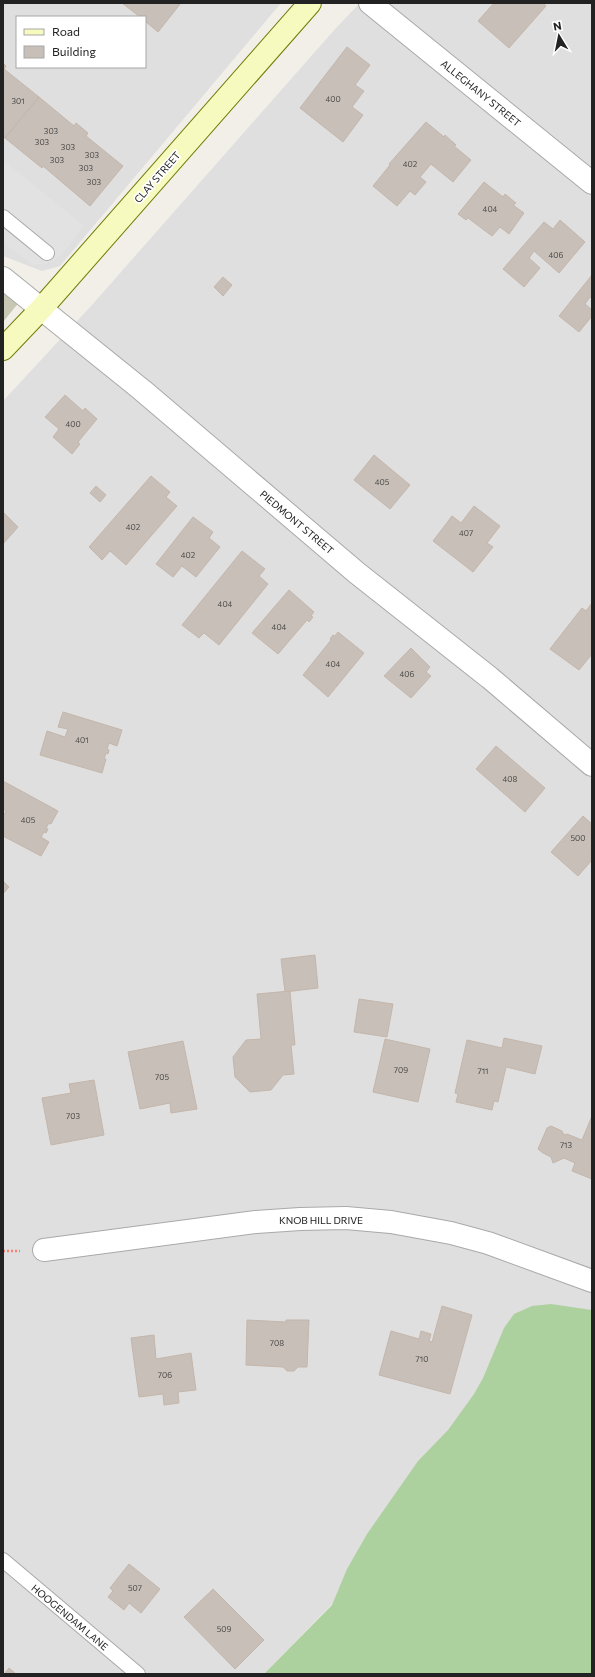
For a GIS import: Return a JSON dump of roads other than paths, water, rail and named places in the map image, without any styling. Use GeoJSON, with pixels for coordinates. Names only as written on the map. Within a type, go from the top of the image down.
{"type":"FeatureCollection","features":[{"type":"Feature","properties":{"kind":"street","name":"CLAY STREET"},"geometry":{"type":"LineString","coordinates":[[3,349],[41,309],[310,3]]}},
{"type":"Feature","properties":{"kind":"street","name":"ALLEGHANY STREET"},"geometry":{"type":"LineString","coordinates":[[370,3],[592,183]]}},
{"type":"Feature","properties":{"kind":"street","name":"PIEDMONT STREET"},"geometry":{"type":"LineString","coordinates":[[3,278],[142,390],[357,573],[490,678],[592,765]]}},
{"type":"Feature","properties":{"kind":"street","name":"KNOB HILL DRIVE"},"geometry":{"type":"LineString","coordinates":[[44,1250],[256,1222],[300,1218],[346,1218],[391,1222],[451,1233],[495,1245],[592,1281]]}},
{"type":"Feature","properties":{"kind":"lane"},"geometry":{"type":"LineString","coordinates":[[5,223],[47,253]]}},
{"type":"Feature","properties":{"kind":"lane","name":"HOOGENDAM LANE"},"geometry":{"type":"LineString","coordinates":[[3,1560],[138,1674]]}}]}
